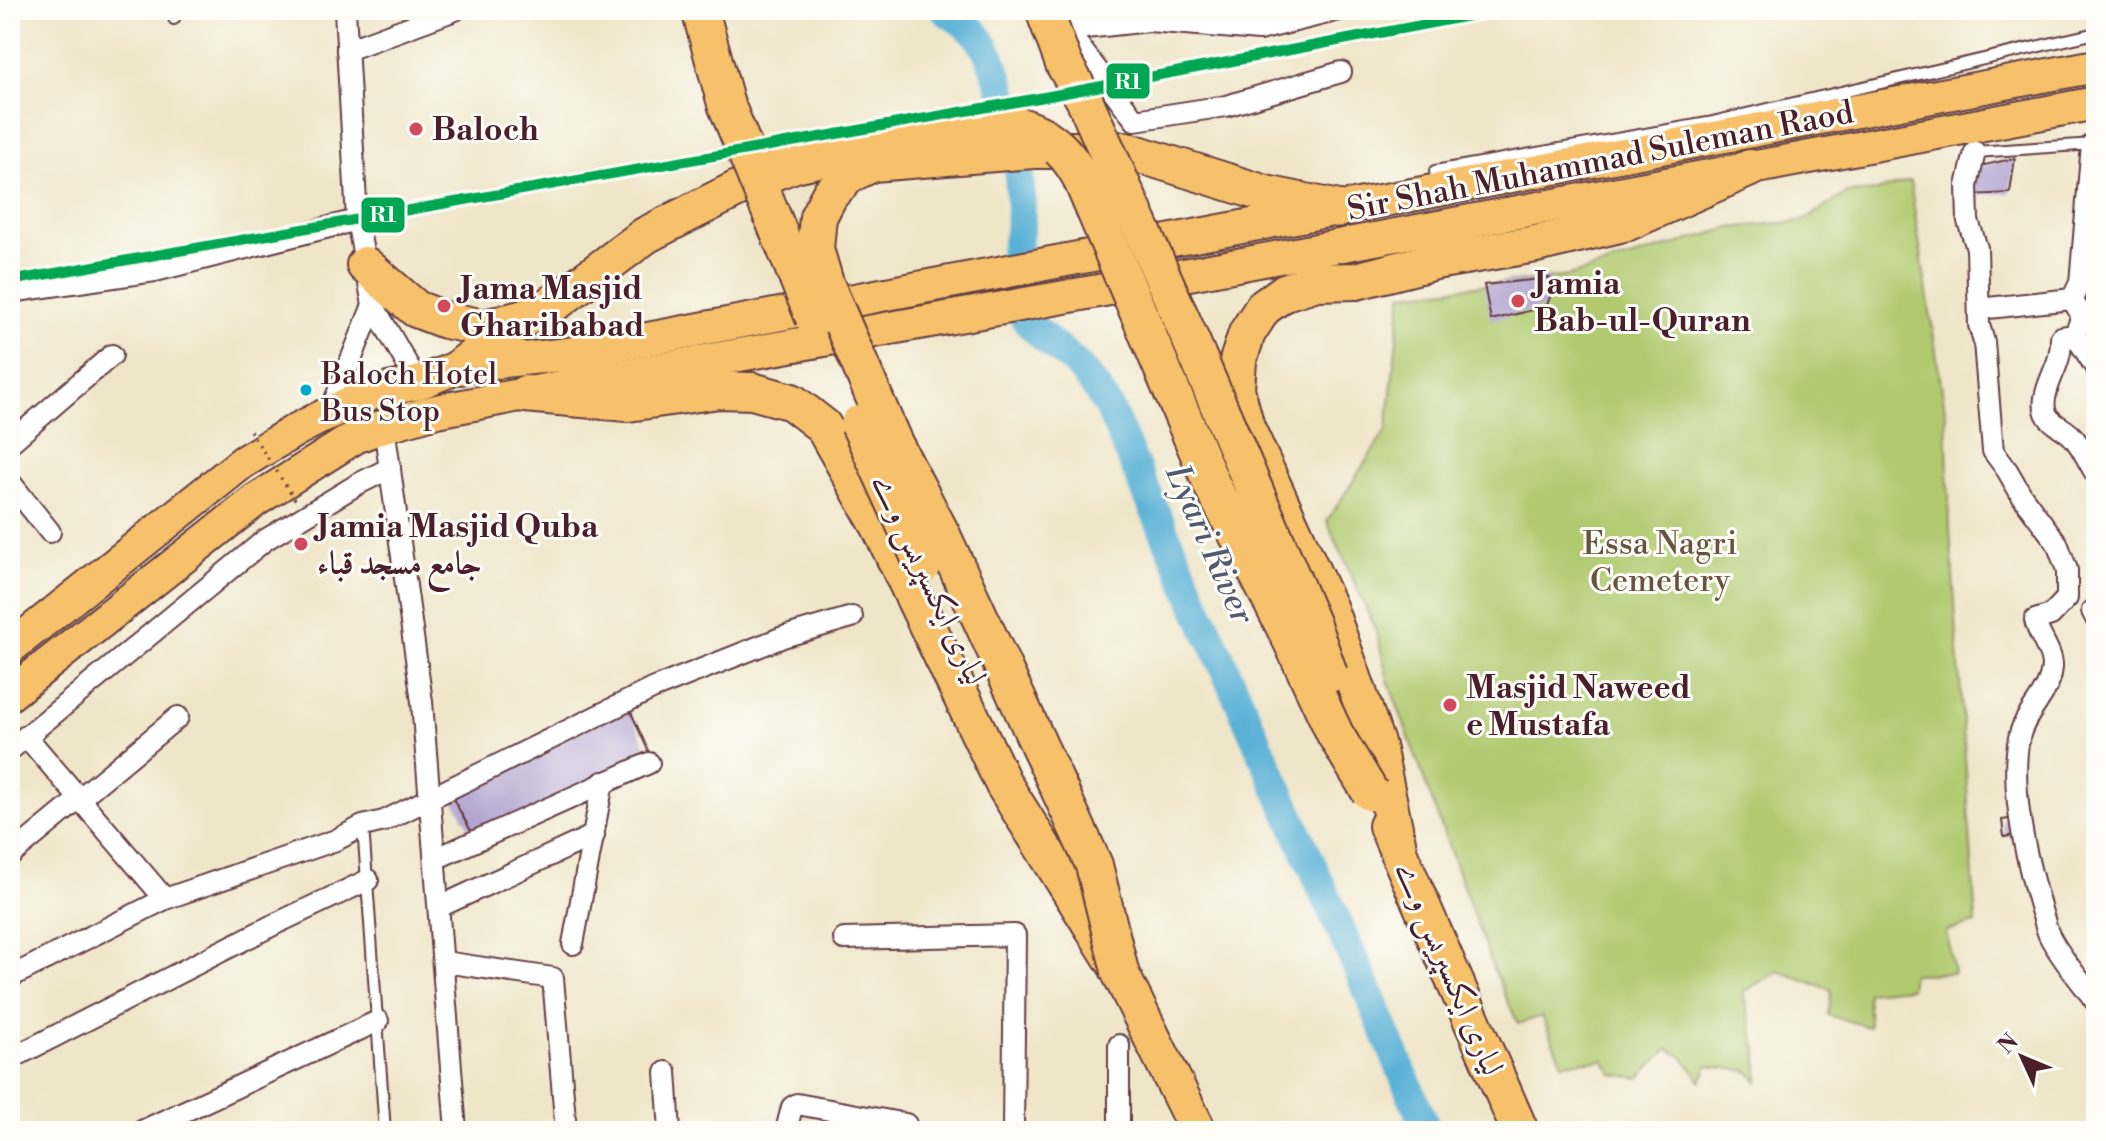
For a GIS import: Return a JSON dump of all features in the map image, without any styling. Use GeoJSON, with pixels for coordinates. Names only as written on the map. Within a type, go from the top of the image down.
{"type":"FeatureCollection","features":[{"type":"Feature","properties":{"kind":"highway","name":"لیاری ایکسپریس وے"},"geometry":{"type":"LineString","coordinates":[[700,10],[726,104],[849,402],[1018,768],[1198,1131]]}},
{"type":"Feature","properties":{"kind":"highway","name":"لیاری ایکسپریس وے"},"geometry":{"type":"LineString","coordinates":[[1056,20],[1064,64],[1084,99],[1192,343],[1312,625],[1349,724],[1370,792],[1398,847],[1520,1131]]}},
{"type":"Feature","properties":{"kind":"highway","name":"Sir Shah Muhammad Suleman Raod"},"geometry":{"type":"LineString","coordinates":[[10,648],[243,462],[330,412],[379,391],[418,383],[461,366],[568,354],[2096,66]]}},
{"type":"Feature","properties":{"kind":"highway"},"geometry":{"type":"LineString","coordinates":[[10,694],[256,500],[357,436],[384,426],[437,411],[525,394],[1115,288],[2096,103]]}},
{"type":"Feature","properties":{"kind":"highway"},"geometry":{"type":"LineString","coordinates":[[461,366],[525,318],[559,300],[646,235],[765,175],[837,154],[984,123],[1018,124],[1050,138],[1070,158],[1104,230],[1212,485],[1335,734],[1370,792]]}},
{"type":"Feature","properties":{"kind":"highway"},"geometry":{"type":"LineString","coordinates":[[1120,971],[1094,865],[948,549],[887,429],[825,283],[815,249],[818,217],[830,194],[850,174],[873,163],[1033,150],[1125,150],[1266,194],[1339,209]]}},
{"type":"Feature","properties":{"kind":"highway"},"geometry":{"type":"LineString","coordinates":[[1398,847],[1377,746],[1329,609],[1246,427],[1236,389],[1238,361],[1247,333],[1263,308],[1285,292],[1317,282],[1356,281],[1435,261],[1536,244],[1628,222],[1750,168]]}},
{"type":"Feature","properties":{"kind":"highway"},"geometry":{"type":"LineString","coordinates":[[365,265],[416,309],[445,320],[485,328],[525,318]]}},
{"type":"Feature","properties":{"kind":"highway"},"geometry":{"type":"LineString","coordinates":[[525,394],[628,403],[719,390],[752,391],[792,402],[823,426],[880,527],[1004,785],[1120,971]]}},
{"type":"Feature","properties":{"kind":"highway"},"geometry":{"type":"LineString","coordinates":[[379,391],[384,426]]}},
{"type":"Feature","properties":{"kind":"street"},"geometry":{"type":"LineString","coordinates":[[345,10],[357,220],[365,265],[373,305],[418,383]]}},
{"type":"Feature","properties":{"kind":"street"},"geometry":{"type":"LineString","coordinates":[[347,50],[455,10]]}},
{"type":"Feature","properties":{"kind":"street"},"geometry":{"type":"LineString","coordinates":[[1056,20],[1060,10]]}},
{"type":"Feature","properties":{"kind":"street"},"geometry":{"type":"LineString","coordinates":[[1056,20],[1149,15],[1260,20],[1339,10]]}},
{"type":"Feature","properties":{"kind":"street"},"geometry":{"type":"LineString","coordinates":[[1056,20],[1135,120],[1226,106],[1341,72]]}},
{"type":"Feature","properties":{"kind":"street"},"geometry":{"type":"LineString","coordinates":[[2072,299],[2080,283],[2085,205],[2094,144]]}},
{"type":"Feature","properties":{"kind":"street"},"geometry":{"type":"LineString","coordinates":[[1975,152],[1967,186],[1968,221],[1977,248],[1979,309],[1993,451],[2057,543],[2067,570],[2067,598],[2051,615],[2035,620],[2052,666],[2045,691],[2020,733],[2016,759],[2017,783],[2032,881],[2048,935],[2096,1002]]}},
{"type":"Feature","properties":{"kind":"street"},"geometry":{"type":"LineString","coordinates":[[10,292],[155,271],[357,220]]}},
{"type":"Feature","properties":{"kind":"street"},"geometry":{"type":"LineString","coordinates":[[1979,309],[2072,299]]}},
{"type":"Feature","properties":{"kind":"street"},"geometry":{"type":"LineString","coordinates":[[2072,299],[2082,316],[2096,368]]}},
{"type":"Feature","properties":{"kind":"street"},"geometry":{"type":"LineString","coordinates":[[330,412],[373,305]]}},
{"type":"Feature","properties":{"kind":"street"},"geometry":{"type":"LineString","coordinates":[[2083,328],[2061,337],[2057,368],[2045,399],[2046,413],[2058,429],[2071,434],[2096,474]]}},
{"type":"Feature","properties":{"kind":"street"},"geometry":{"type":"LineString","coordinates":[[10,443],[112,355]]}},
{"type":"Feature","properties":{"kind":"street"},"geometry":{"type":"LineString","coordinates":[[384,426],[422,702],[456,1131]]}},
{"type":"Feature","properties":{"kind":"street"},"geometry":{"type":"LineString","coordinates":[[10,750],[265,540],[390,468]]}},
{"type":"Feature","properties":{"kind":"street"},"geometry":{"type":"LineString","coordinates":[[10,482],[50,532]]}},
{"type":"Feature","properties":{"kind":"street"},"geometry":{"type":"LineString","coordinates":[[2096,608],[2092,611],[2096,619]]}},
{"type":"Feature","properties":{"kind":"street"},"geometry":{"type":"LineString","coordinates":[[10,977],[165,899],[384,821],[652,689],[783,637],[852,617]]}},
{"type":"Feature","properties":{"kind":"street"},"geometry":{"type":"LineString","coordinates":[[10,856],[178,717]]}},
{"type":"Feature","properties":{"kind":"street"},"geometry":{"type":"LineString","coordinates":[[26,736],[165,899]]}},
{"type":"Feature","properties":{"kind":"street"},"geometry":{"type":"LineString","coordinates":[[435,859],[649,763]]}},
{"type":"Feature","properties":{"kind":"street"},"geometry":{"type":"LineString","coordinates":[[573,944],[603,782]]}},
{"type":"Feature","properties":{"kind":"street"},"geometry":{"type":"LineString","coordinates":[[439,907],[594,835]]}},
{"type":"Feature","properties":{"kind":"street"},"geometry":{"type":"LineString","coordinates":[[10,1059],[368,880]]}},
{"type":"Feature","properties":{"kind":"street"},"geometry":{"type":"LineString","coordinates":[[844,939],[1015,935],[1013,1131]]}},
{"type":"Feature","properties":{"kind":"street"},"geometry":{"type":"LineString","coordinates":[[444,962],[553,978],[566,1131]]}},
{"type":"Feature","properties":{"kind":"street"},"geometry":{"type":"LineString","coordinates":[[142,1131],[378,1021]]}},
{"type":"Feature","properties":{"kind":"street"},"geometry":{"type":"LineString","coordinates":[[1119,1045],[1119,1131]]}},
{"type":"Feature","properties":{"kind":"street"},"geometry":{"type":"LineString","coordinates":[[666,1072],[670,1131]]}},
{"type":"Feature","properties":{"kind":"street"},"geometry":{"type":"LineString","coordinates":[[786,1131],[792,1107],[797,1104],[906,1124]]}},
{"type":"Feature","properties":{"kind":"lane"},"geometry":{"type":"LineString","coordinates":[[1437,191],[1435,171],[1708,123],[2096,33]]}},
{"type":"Feature","properties":{"kind":"lane"},"geometry":{"type":"LineString","coordinates":[[1975,152],[2094,144]]}},
{"type":"Feature","properties":{"kind":"lane"},"geometry":{"type":"LineString","coordinates":[[363,826],[385,1131]]}},
{"type":"Feature","properties":{"kind":"path"},"geometry":{"type":"LineString","coordinates":[[250,431],[296,501]]}},
{"type":"Feature","properties":{"kind":"green space","name":"Essa Nagri Cemetery"},"geometry":{"type":"Polygon","coordinates":[[[1910,181],[1946,417],[1950,529],[1976,923],[1946,931],[1954,973],[1912,974],[1910,988],[1867,992],[1869,1027],[1828,1015],[1832,990],[1779,971],[1743,992],[1758,1054],[1758,1082],[1748,1071],[1708,1066],[1701,1081],[1683,1057],[1668,1049],[1639,1078],[1612,1074],[1604,1060],[1562,1063],[1542,1016],[1518,1024],[1493,968],[1388,680],[1376,631],[1327,521],[1387,429],[1402,294],[1569,276],[1730,228],[1803,221],[1847,193],[1877,191],[1910,181]]]}},
{"type":"Feature","properties":{"kind":"building"},"geometry":{"type":"Polygon","coordinates":[[[2015,158],[2010,193],[1971,195],[1976,167],[2015,158]]]}},
{"type":"Feature","properties":{"kind":"building","name":"Jamia Bab-ul-Quran"},"geometry":{"type":"Polygon","coordinates":[[[1550,278],[1551,295],[1546,307],[1491,320],[1484,285],[1550,278]]]}},
{"type":"Feature","properties":{"kind":"building"},"geometry":{"type":"Polygon","coordinates":[[[629,708],[652,759],[475,838],[451,795],[629,708]]]}},
{"type":"Feature","properties":{"kind":"building"},"geometry":{"type":"Polygon","coordinates":[[[2015,818],[2019,834],[2004,837],[2002,820],[2015,818]]]}},
{"type":"Feature","properties":{"kind":"waterway","name":"Lyari River"},"geometry":{"type":"LineString","coordinates":[[945,10],[971,29],[985,48],[1004,96],[1011,124],[1021,205],[1011,278],[1014,297],[1025,318],[1075,363],[1095,386],[1111,412],[1427,1131]]}},
{"type":"Feature","properties":{"kind":"transit line","name":"R1"},"geometry":{"type":"LineString","coordinates":[[10,281],[1039,98],[1500,10]]}},
{"type":"Feature","properties":{"kind":"place","name":"Baloch"},"geometry":{"type":"Point","coordinates":[416,129]}},
{"type":"Feature","properties":{"kind":"place","name":"Jamia Bab-ul-Quran"},"geometry":{"type":"Point","coordinates":[1518,301]}},
{"type":"Feature","properties":{"kind":"place","name":"Jama Masjid Gharibabad"},"geometry":{"type":"Point","coordinates":[444,306]}},
{"type":"Feature","properties":{"kind":"place","name":"Baloch Hotel Bus Stop"},"geometry":{"type":"Point","coordinates":[306,390]}},
{"type":"Feature","properties":{"kind":"place","name":"Jamia Masjid Quba جامع مسجد قباء"},"geometry":{"type":"Point","coordinates":[301,544]}},
{"type":"Feature","properties":{"kind":"place","name":"Masjid Naweed e Mustafa"},"geometry":{"type":"Point","coordinates":[1450,705]}}]}
